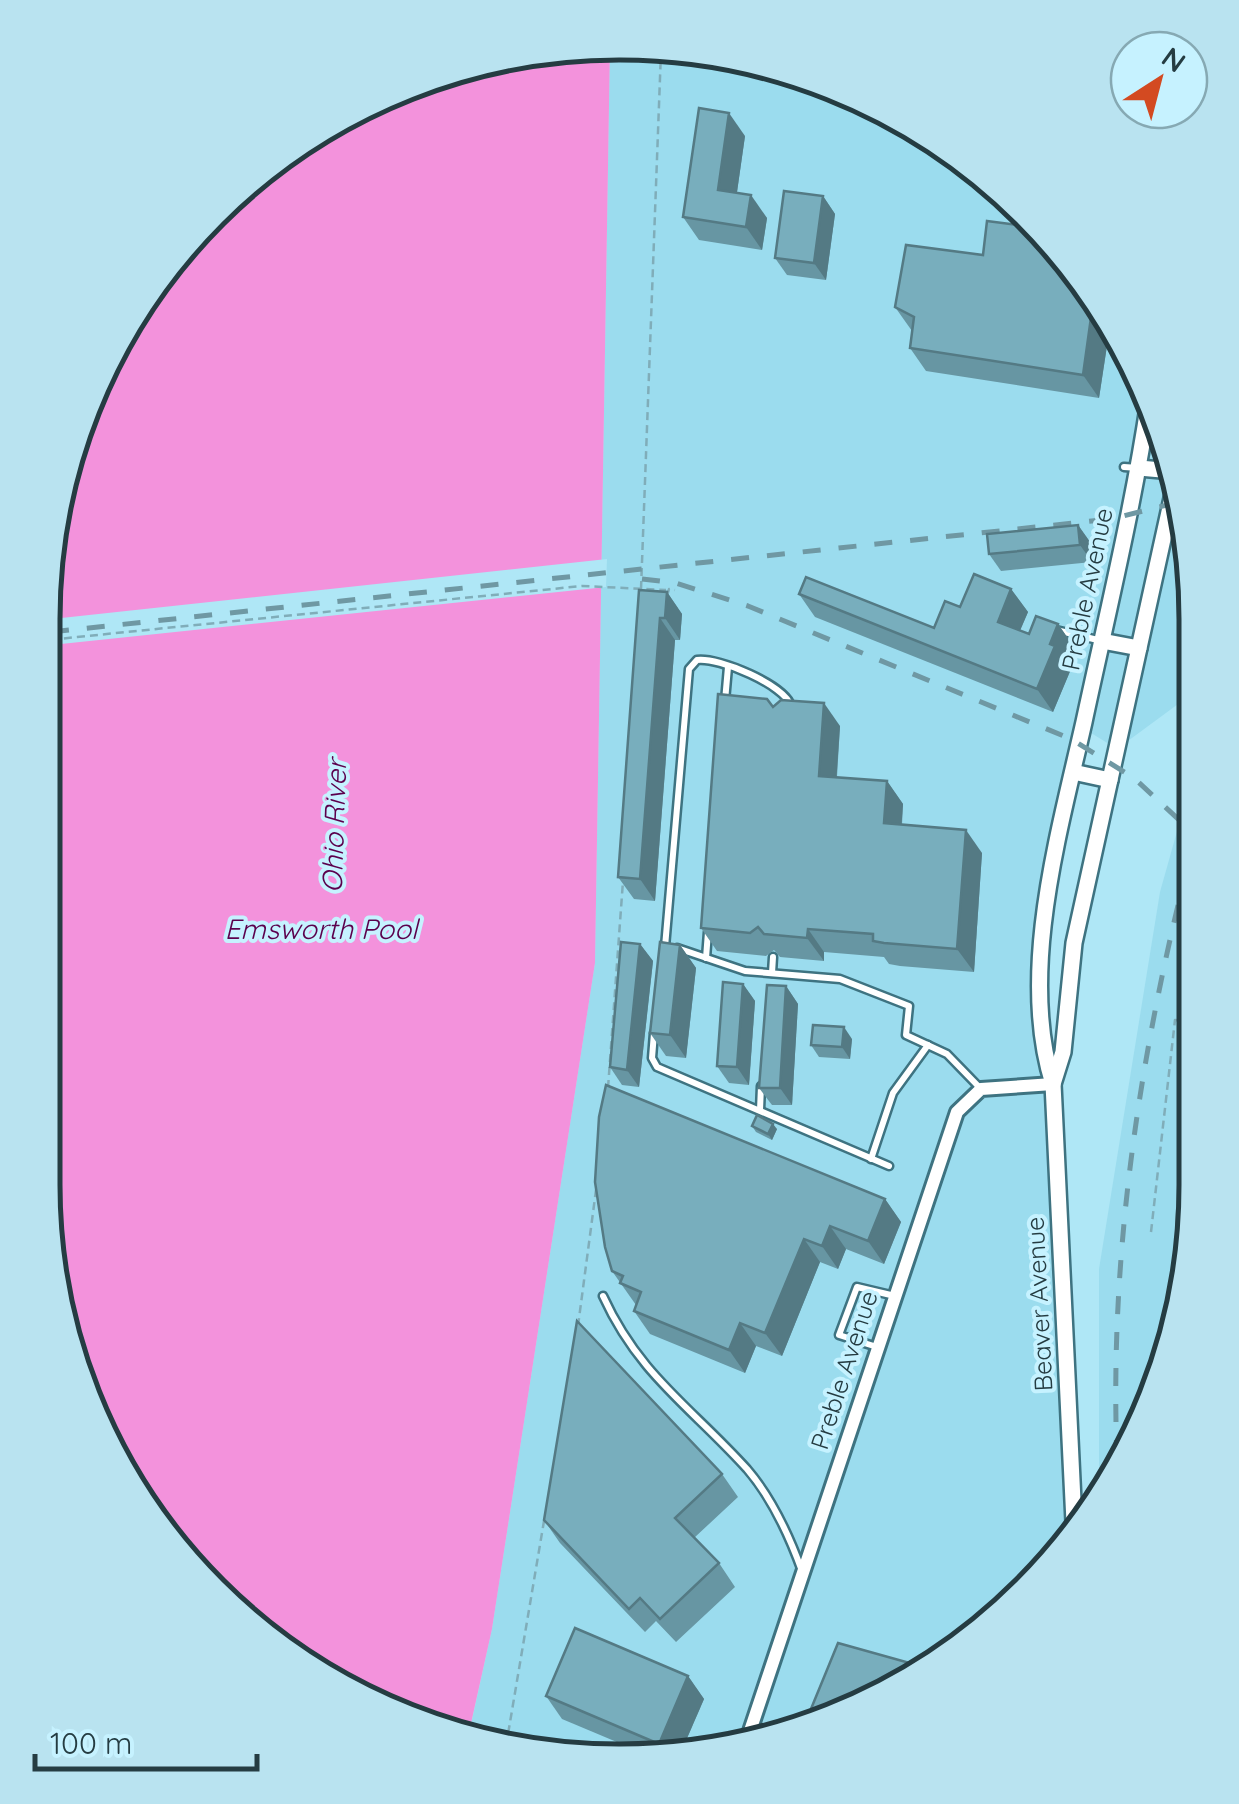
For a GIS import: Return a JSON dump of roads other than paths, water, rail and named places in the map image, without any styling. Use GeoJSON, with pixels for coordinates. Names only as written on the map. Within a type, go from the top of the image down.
{"type":"FeatureCollection","features":[{"type":"Feature","properties":{"kind":"street","name":"Preble Avenue"},"geometry":{"type":"LineString","coordinates":[[1054,1084],[1044,1055],[1046,907],[1143,424]]}},
{"type":"Feature","properties":{"kind":"street"},"geometry":{"type":"LineString","coordinates":[[1131,468],[1158,470]]}},
{"type":"Feature","properties":{"kind":"street"},"geometry":{"type":"LineString","coordinates":[[980,1089],[1054,1084],[1063,1052],[1074,942],[1169,514]]}},
{"type":"Feature","properties":{"kind":"street"},"geometry":{"type":"LineString","coordinates":[[1102,641],[1139,648]]}},
{"type":"Feature","properties":{"kind":"street"},"geometry":{"type":"LineString","coordinates":[[1073,772],[1110,780]]}},
{"type":"Feature","properties":{"kind":"street","name":"Beaver Avenue"},"geometry":{"type":"LineString","coordinates":[[1054,1084],[1073,1511]]}},
{"type":"Feature","properties":{"kind":"street","name":"Preble Avenue"},"geometry":{"type":"LineString","coordinates":[[751,1728],[957,1112],[980,1089]]}},
{"type":"Feature","properties":{"kind":"lane"},"geometry":{"type":"LineString","coordinates":[[1045,627],[1102,641]]}},
{"type":"Feature","properties":{"kind":"lane"},"geometry":{"type":"LineString","coordinates":[[661,963],[666,944],[686,676],[697,660],[728,667],[782,690],[791,712]]}},
{"type":"Feature","properties":{"kind":"lane"},"geometry":{"type":"LineString","coordinates":[[725,704],[728,667]]}},
{"type":"Feature","properties":{"kind":"lane"},"geometry":{"type":"LineString","coordinates":[[706,958],[708,928]]}},
{"type":"Feature","properties":{"kind":"lane"},"geometry":{"type":"LineString","coordinates":[[666,944],[745,971],[840,979],[909,1006],[906,1035],[947,1054],[980,1089]]}},
{"type":"Feature","properties":{"kind":"lane"},"geometry":{"type":"LineString","coordinates":[[768,993],[773,957]]}},
{"type":"Feature","properties":{"kind":"lane"},"geometry":{"type":"LineString","coordinates":[[654,1028],[652,1058],[657,1068],[760,1110],[770,1119],[889,1166]]}},
{"type":"Feature","properties":{"kind":"lane"},"geometry":{"type":"LineString","coordinates":[[871,1160],[893,1093],[928,1045]]}},
{"type":"Feature","properties":{"kind":"lane"},"geometry":{"type":"LineString","coordinates":[[760,1110],[762,1070]]}},
{"type":"Feature","properties":{"kind":"lane"},"geometry":{"type":"LineString","coordinates":[[878,1348],[839,1335],[857,1287],[895,1296]]}},
{"type":"Feature","properties":{"kind":"lane"},"geometry":{"type":"LineString","coordinates":[[603,1296],[618,1329],[651,1376],[747,1470],[768,1497],[803,1572]]}},
{"type":"Feature","properties":{"kind":"water","name":"Emsworth Pool"},"geometry":{"type":"Polygon","coordinates":[[[610,60],[595,963],[492,1629],[471,1724],[405,1701],[340,1669],[251,1605],[199,1553],[154,1495],[103,1399],[79,1329],[61,1221],[61,583],[79,475],[103,405],[154,309],[224,224],[309,154],[405,103],[510,71],[610,60]]]}},
{"type":"Feature","properties":{"kind":"railway"},"geometry":{"type":"LineString","coordinates":[[60,631],[1111,519],[1167,505]]}},
{"type":"Feature","properties":{"kind":"railway"},"geometry":{"type":"LineString","coordinates":[[642,579],[676,583],[748,606],[1071,739],[1134,778],[1179,820]]}},
{"type":"Feature","properties":{"kind":"railway"},"geometry":{"type":"LineString","coordinates":[[1117,1440],[1123,1229],[1143,1077],[1179,902]]}},
{"type":"Feature","properties":{"kind":"railway"},"geometry":{"type":"LineString","coordinates":[[1178,1217],[1178,1223]]}},
{"type":"Feature","properties":{"kind":"water label","name":"Ohio River"},"geometry":{"type":"Point","coordinates":[334,826]}}]}
